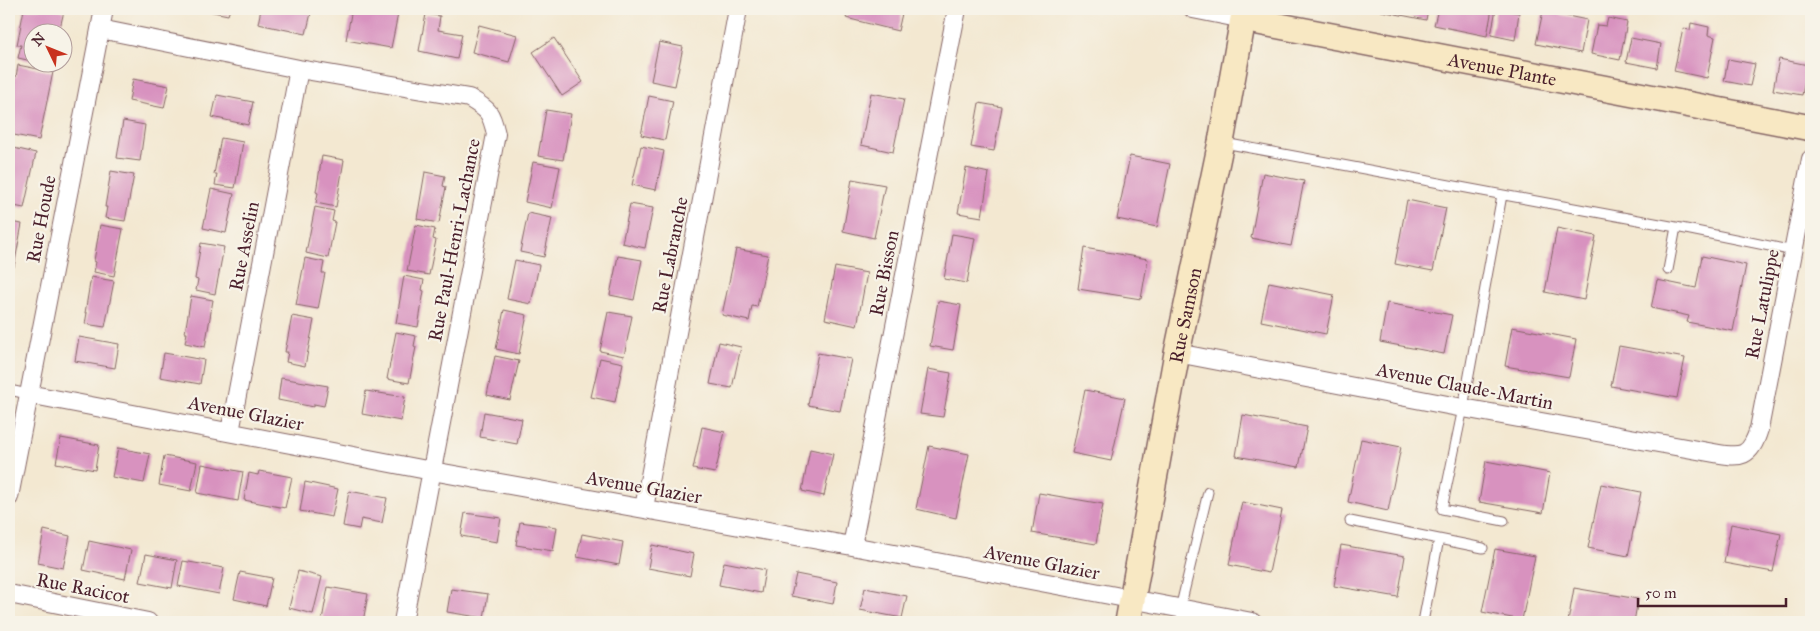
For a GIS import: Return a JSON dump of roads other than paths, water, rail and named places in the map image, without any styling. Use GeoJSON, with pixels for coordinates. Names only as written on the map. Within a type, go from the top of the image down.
{"type":"FeatureCollection","features":[{"type":"Feature","properties":{"kind":"street","name":"Rue Houde"},"geometry":{"type":"LineString","coordinates":[[9,497],[104,9]]}},
{"type":"Feature","properties":{"kind":"street","name":"Rue Labranche"},"geometry":{"type":"LineString","coordinates":[[644,508],[738,9]]}},
{"type":"Feature","properties":{"kind":"street","name":"Rue Bisson"},"geometry":{"type":"LineString","coordinates":[[852,546],[957,9]]}},
{"type":"Feature","properties":{"kind":"street","name":"Avenue Plante"},"geometry":{"type":"LineString","coordinates":[[1193,9],[1244,14],[1811,128]]}},
{"type":"Feature","properties":{"kind":"street","name":"Rue Samson"},"geometry":{"type":"LineString","coordinates":[[1130,611],[1176,353],[1221,142],[1244,14]]}},
{"type":"Feature","properties":{"kind":"street","name":"Rue Paul-Henri-Lachance"},"geometry":{"type":"LineString","coordinates":[[100,30],[299,69],[470,98],[493,117],[496,134],[403,622]]}},
{"type":"Feature","properties":{"kind":"street","name":"Rue Asselin"},"geometry":{"type":"LineString","coordinates":[[230,432],[299,69]]}},
{"type":"Feature","properties":{"kind":"street","name":"Rue Latulippe"},"geometry":{"type":"LineString","coordinates":[[1745,453],[1755,443],[1759,429],[1811,159]]}},
{"type":"Feature","properties":{"kind":"street","name":"Avenue Claude-Martin"},"geometry":{"type":"LineString","coordinates":[[1176,353],[1727,456],[1745,453]]}},
{"type":"Feature","properties":{"kind":"street","name":"Avenue Glazier"},"geometry":{"type":"LineString","coordinates":[[28,394],[432,471],[852,546],[1130,611],[1180,609],[1252,622]]}},
{"type":"Feature","properties":{"kind":"street","name":"Rue Racicot"},"geometry":{"type":"LineString","coordinates":[[9,594],[148,622]]}},
{"type":"Feature","properties":{"kind":"lane"},"geometry":{"type":"LineString","coordinates":[[1221,142],[1676,227],[1794,251]]}},
{"type":"Feature","properties":{"kind":"lane"},"geometry":{"type":"LineString","coordinates":[[1502,195],[1463,408],[1442,509],[1504,521]]}},
{"type":"Feature","properties":{"kind":"lane"},"geometry":{"type":"LineString","coordinates":[[1668,270],[1676,227]]}},
{"type":"Feature","properties":{"kind":"lane"},"geometry":{"type":"LineString","coordinates":[[9,390],[28,394]]}},
{"type":"Feature","properties":{"kind":"lane"},"geometry":{"type":"LineString","coordinates":[[1180,609],[1208,492]]}},
{"type":"Feature","properties":{"kind":"lane"},"geometry":{"type":"LineString","coordinates":[[1350,521],[1483,548]]}},
{"type":"Feature","properties":{"kind":"lane"},"geometry":{"type":"LineString","coordinates":[[1423,622],[1439,539]]}}]}
